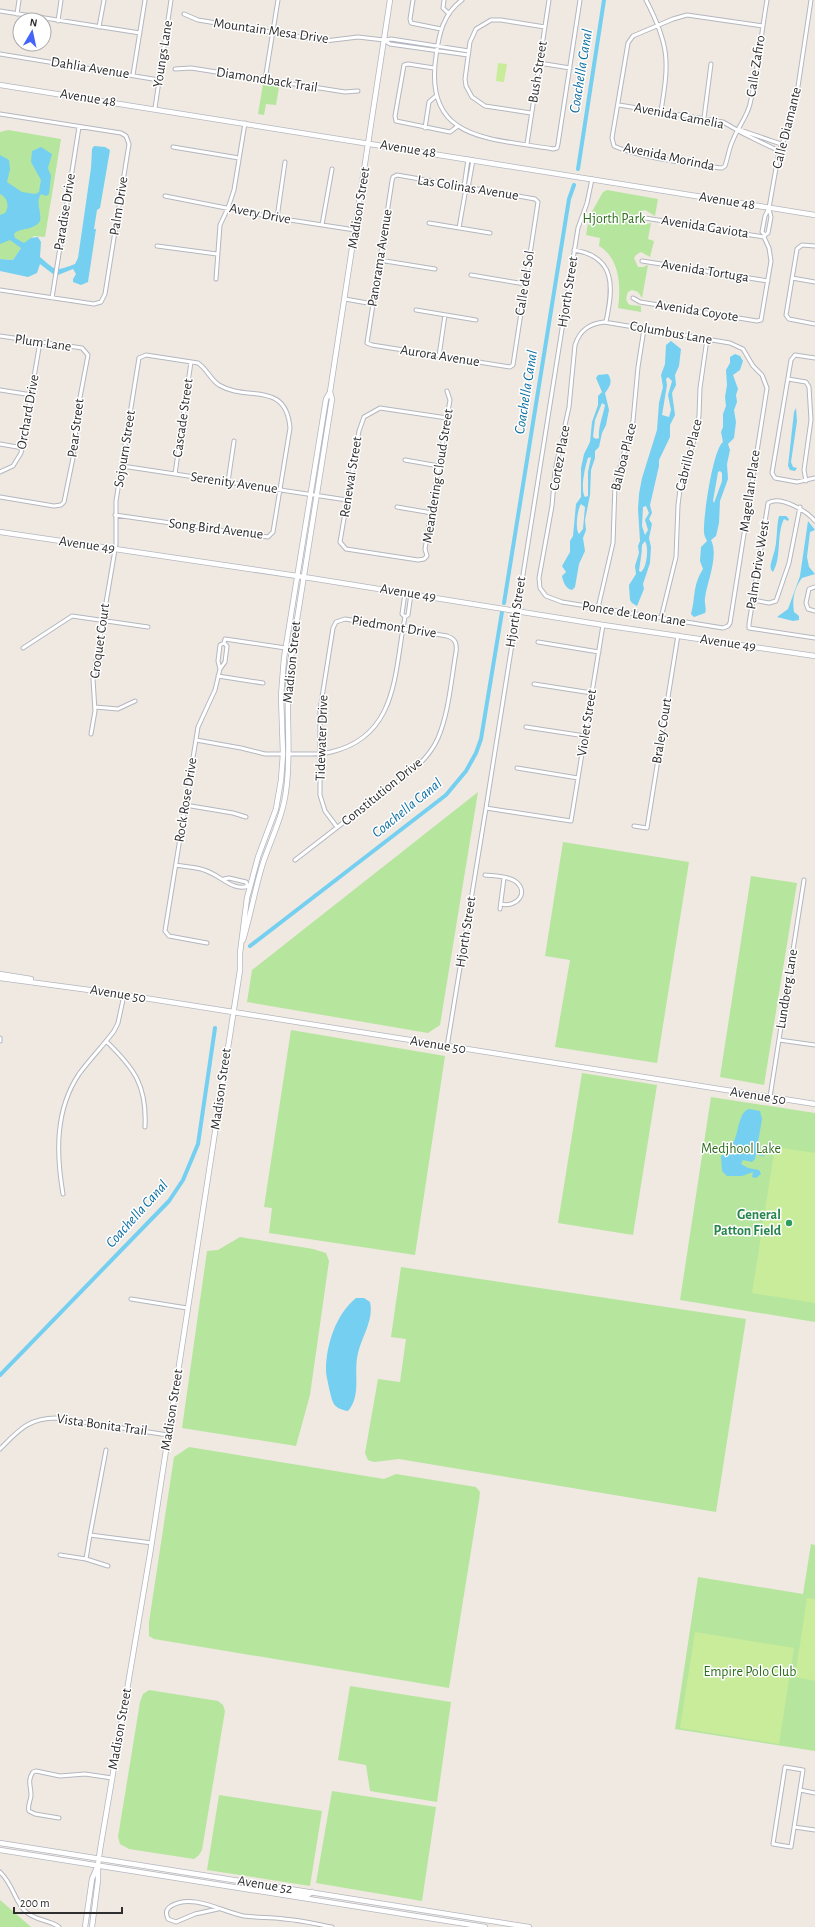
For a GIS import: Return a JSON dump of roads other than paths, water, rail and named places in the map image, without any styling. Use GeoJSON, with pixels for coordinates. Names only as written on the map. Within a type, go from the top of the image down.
{"type":"FeatureCollection","features":[{"type":"Feature","properties":{"kind":"main road","name":"Madison Street"},"geometry":{"type":"LineString","coordinates":[[92,1927],[98,1880],[99,1858],[152,1543],[232,1012],[240,970],[240,953],[249,886],[278,801],[282,780],[283,754],[281,696],[286,648],[326,399],[330,392],[345,299],[390,0]]}},
{"type":"Feature","properties":{"kind":"main road","name":"Avenue 48"},"geometry":{"type":"LineString","coordinates":[[0,85],[369,142],[815,215]]}},
{"type":"Feature","properties":{"kind":"main road","name":"Madison Street"},"geometry":{"type":"LineString","coordinates":[[240,953],[259,878],[283,807],[287,783],[289,754],[287,690],[292,649],[332,399],[330,392]]}},
{"type":"Feature","properties":{"kind":"main road","name":"Avenue 49"},"geometry":{"type":"LineString","coordinates":[[0,532],[298,576],[603,625],[815,656]]}},
{"type":"Feature","properties":{"kind":"main road","name":"Avenue 50"},"geometry":{"type":"LineString","coordinates":[[0,974],[124,995],[815,1104]]}},
{"type":"Feature","properties":{"kind":"main road","name":"Avenue 50"},"geometry":{"type":"LineString","coordinates":[[0,978],[62,985]]}},
{"type":"Feature","properties":{"kind":"main road","name":"Avenue 52"},"geometry":{"type":"LineString","coordinates":[[0,1843],[529,1927]]}},
{"type":"Feature","properties":{"kind":"main road","name":"Avenue 52"},"geometry":{"type":"LineString","coordinates":[[0,1850],[486,1927]]}},
{"type":"Feature","properties":{"kind":"main road","name":"Madison Street"},"geometry":{"type":"LineString","coordinates":[[85,1927],[92,1879],[98,1865]]}},
{"type":"Feature","properties":{"kind":"main road"},"geometry":{"type":"LineString","coordinates":[[268,1892],[280,1891],[308,1895],[312,1892]]}},
{"type":"Feature","properties":{"kind":"street"},"geometry":{"type":"LineString","coordinates":[[17,12],[20,0]]}},
{"type":"Feature","properties":{"kind":"street"},"geometry":{"type":"LineString","coordinates":[[58,21],[61,0]]}},
{"type":"Feature","properties":{"kind":"street"},"geometry":{"type":"LineString","coordinates":[[99,27],[104,0]]}},
{"type":"Feature","properties":{"kind":"street"},"geometry":{"type":"LineString","coordinates":[[133,75],[145,0]]}},
{"type":"Feature","properties":{"kind":"street","name":"Youngs Lane"},"geometry":{"type":"LineString","coordinates":[[155,108],[171,0]]}},
{"type":"Feature","properties":{"kind":"street"},"geometry":{"type":"LineString","coordinates":[[265,80],[278,0]]}},
{"type":"Feature","properties":{"kind":"street"},"geometry":{"type":"LineString","coordinates":[[413,0],[410,19],[412,24],[441,29]]}},
{"type":"Feature","properties":{"kind":"street"},"geometry":{"type":"LineString","coordinates":[[444,0],[444,8],[449,14]]}},
{"type":"Feature","properties":{"kind":"street"},"geometry":{"type":"LineString","coordinates":[[462,0],[449,14],[441,29],[436,51],[434,83],[436,96],[444,111],[458,126],[477,136],[553,149],[557,148],[580,0]]}},
{"type":"Feature","properties":{"kind":"street","name":"Bush Street"},"geometry":{"type":"LineString","coordinates":[[527,144],[549,0]]}},
{"type":"Feature","properties":{"kind":"street"},"geometry":{"type":"LineString","coordinates":[[646,0],[658,26],[666,50],[667,61],[661,111]]}},
{"type":"Feature","properties":{"kind":"street","name":"Calle Zafiro"},"geometry":{"type":"LineString","coordinates":[[738,130],[750,103],[767,0]]}},
{"type":"Feature","properties":{"kind":"street","name":"Calle Diamante"},"geometry":{"type":"LineString","coordinates":[[769,208],[779,151],[788,130],[796,100],[811,0]]}},
{"type":"Feature","properties":{"kind":"street"},"geometry":{"type":"LineString","coordinates":[[0,12],[12,13]]}},
{"type":"Feature","properties":{"kind":"street","name":"Mountain Mesa Drive"},"geometry":{"type":"LineString","coordinates":[[184,14],[198,20],[325,41],[358,37],[384,40]]}},
{"type":"Feature","properties":{"kind":"street"},"geometry":{"type":"LineString","coordinates":[[618,105],[630,38],[673,19],[687,15],[763,26]]}},
{"type":"Feature","properties":{"kind":"street"},"geometry":{"type":"LineString","coordinates":[[52,20],[140,33]]}},
{"type":"Feature","properties":{"kind":"street"},"geometry":{"type":"LineString","coordinates":[[531,113],[485,106],[475,99],[467,90],[465,82],[470,40],[480,26],[491,20],[501,20],[545,27]]}},
{"type":"Feature","properties":{"kind":"street"},"geometry":{"type":"LineString","coordinates":[[384,40],[391,39],[469,51]]}},
{"type":"Feature","properties":{"kind":"street"},"geometry":{"type":"LineString","coordinates":[[384,40],[390,44],[468,56]]}},
{"type":"Feature","properties":{"kind":"street","name":"Dahlia Avenue"},"geometry":{"type":"LineString","coordinates":[[0,54],[159,80]]}},
{"type":"Feature","properties":{"kind":"street"},"geometry":{"type":"LineString","coordinates":[[539,63],[570,68]]}},
{"type":"Feature","properties":{"kind":"street"},"geometry":{"type":"LineString","coordinates":[[434,68],[408,64],[404,65],[396,121],[450,132],[458,126]]}},
{"type":"Feature","properties":{"kind":"street"},"geometry":{"type":"LineString","coordinates":[[704,118],[711,64]]}},
{"type":"Feature","properties":{"kind":"street","name":"Diamondback Trail"},"geometry":{"type":"LineString","coordinates":[[175,69],[191,68],[345,92],[358,91]]}},
{"type":"Feature","properties":{"kind":"street"},"geometry":{"type":"LineString","coordinates":[[425,128],[429,102],[436,96]]}},
{"type":"Feature","properties":{"kind":"street","name":"Avenida Camelia"},"geometry":{"type":"LineString","coordinates":[[618,105],[723,122],[779,151]]}},
{"type":"Feature","properties":{"kind":"street","name":"Avenida Morinda"},"geometry":{"type":"LineString","coordinates":[[618,105],[612,142],[614,146],[620,149],[643,154],[722,168],[725,166],[733,140],[738,130]]}},
{"type":"Feature","properties":{"kind":"street","name":"Palm Drive"},"geometry":{"type":"LineString","coordinates":[[0,114],[121,133],[126,136],[129,144],[104,297],[101,302],[94,304],[0,290]]}},
{"type":"Feature","properties":{"kind":"street"},"geometry":{"type":"LineString","coordinates":[[216,279],[220,225],[234,190],[245,123]]}},
{"type":"Feature","properties":{"kind":"street","name":"Paradise Drive"},"geometry":{"type":"LineString","coordinates":[[52,298],[79,126]]}},
{"type":"Feature","properties":{"kind":"street","name":"Avenida Camelia"},"geometry":{"type":"LineString","coordinates":[[738,130],[746,131],[782,144]]}},
{"type":"Feature","properties":{"kind":"street"},"geometry":{"type":"LineString","coordinates":[[764,144],[765,139]]}},
{"type":"Feature","properties":{"kind":"street"},"geometry":{"type":"LineString","coordinates":[[173,147],[239,158]]}},
{"type":"Feature","properties":{"kind":"street"},"geometry":{"type":"LineString","coordinates":[[459,228],[470,159]]}},
{"type":"Feature","properties":{"kind":"street"},"geometry":{"type":"LineString","coordinates":[[277,218],[285,162]]}},
{"type":"Feature","properties":{"kind":"street"},"geometry":{"type":"LineString","coordinates":[[322,225],[332,169]]}},
{"type":"Feature","properties":{"kind":"street","name":"Las Colinas Avenue"},"geometry":{"type":"LineString","coordinates":[[397,176],[535,199],[538,202]]}},
{"type":"Feature","properties":{"kind":"street","name":"Panorama Avenue"},"geometry":{"type":"LineString","coordinates":[[367,343],[392,181],[393,177],[397,176]]}},
{"type":"Feature","properties":{"kind":"street","name":"Hjorth Street"},"geometry":{"type":"LineString","coordinates":[[446,1046],[486,808],[516,611],[548,425],[574,250],[578,228],[589,199],[592,179]]}},
{"type":"Feature","properties":{"kind":"street","name":"Avery Drive"},"geometry":{"type":"LineString","coordinates":[[164,196],[277,218],[356,230]]}},
{"type":"Feature","properties":{"kind":"street","name":"Calle del Sol"},"geometry":{"type":"LineString","coordinates":[[513,365],[538,202]]}},
{"type":"Feature","properties":{"kind":"street"},"geometry":{"type":"LineString","coordinates":[[768,281],[771,261],[769,248],[762,232],[765,216],[769,208]]}},
{"type":"Feature","properties":{"kind":"street"},"geometry":{"type":"LineString","coordinates":[[765,236],[768,233],[771,217],[769,208]]}},
{"type":"Feature","properties":{"kind":"street","name":"Avenida Gaviota"},"geometry":{"type":"LineString","coordinates":[[645,218],[765,236]]}},
{"type":"Feature","properties":{"kind":"street"},"geometry":{"type":"LineString","coordinates":[[429,223],[490,233]]}},
{"type":"Feature","properties":{"kind":"street"},"geometry":{"type":"LineString","coordinates":[[815,246],[804,244],[797,248],[787,318],[815,324]]}},
{"type":"Feature","properties":{"kind":"street"},"geometry":{"type":"LineString","coordinates":[[157,246],[217,254]]}},
{"type":"Feature","properties":{"kind":"street"},"geometry":{"type":"LineString","coordinates":[[574,250],[588,253],[603,263],[607,272],[611,291],[606,322]]}},
{"type":"Feature","properties":{"kind":"street"},"geometry":{"type":"LineString","coordinates":[[379,260],[435,269]]}},
{"type":"Feature","properties":{"kind":"street","name":"Avenida Tortuga"},"geometry":{"type":"LineString","coordinates":[[642,261],[768,281]]}},
{"type":"Feature","properties":{"kind":"street"},"geometry":{"type":"LineString","coordinates":[[471,275],[525,284]]}},
{"type":"Feature","properties":{"kind":"street"},"geometry":{"type":"LineString","coordinates":[[792,278],[815,282]]}},
{"type":"Feature","properties":{"kind":"street","name":"Avenida Coyote"},"geometry":{"type":"LineString","coordinates":[[633,298],[640,302],[757,321],[761,320],[768,281]]}},
{"type":"Feature","properties":{"kind":"street"},"geometry":{"type":"LineString","coordinates":[[345,299],[373,304]]}},
{"type":"Feature","properties":{"kind":"street"},"geometry":{"type":"LineString","coordinates":[[416,310],[476,320]]}},
{"type":"Feature","properties":{"kind":"street"},"geometry":{"type":"LineString","coordinates":[[439,356],[445,315]]}},
{"type":"Feature","properties":{"kind":"street","name":"Columbus Lane"},"geometry":{"type":"LineString","coordinates":[[585,328],[590,325],[606,322],[707,339],[738,346],[747,354],[750,361]]}},
{"type":"Feature","properties":{"kind":"street","name":"Cortez Place"},"geometry":{"type":"LineString","coordinates":[[542,591],[539,584],[540,568],[550,519],[557,459],[570,407],[575,345],[577,338],[585,328]]}},
{"type":"Feature","properties":{"kind":"street","name":"Balboa Place"},"geometry":{"type":"LineString","coordinates":[[598,608],[613,543],[615,486],[633,421],[638,367],[644,329]]}},
{"type":"Feature","properties":{"kind":"street","name":"Plum Lane"},"geometry":{"type":"LineString","coordinates":[[0,336],[82,348],[86,351]]}},
{"type":"Feature","properties":{"kind":"street","name":"Cabrillo Place"},"geometry":{"type":"LineString","coordinates":[[661,618],[676,557],[678,504],[681,482],[693,444],[699,416],[700,388],[707,339]]}},
{"type":"Feature","properties":{"kind":"street","name":"Orchard Drive"},"geometry":{"type":"LineString","coordinates":[[0,472],[13,466],[23,448],[40,342]]}},
{"type":"Feature","properties":{"kind":"street","name":"Aurora Avenue"},"geometry":{"type":"LineString","coordinates":[[367,343],[504,367],[510,367],[513,365]]}},
{"type":"Feature","properties":{"kind":"street","name":"Pear Street"},"geometry":{"type":"LineString","coordinates":[[0,498],[54,506],[61,505],[65,498],[74,452],[78,408],[87,360],[86,351]]}},
{"type":"Feature","properties":{"kind":"street","name":"Sojourn Street"},"geometry":{"type":"LineString","coordinates":[[115,549],[115,515],[139,358],[146,354],[191,362]]}},
{"type":"Feature","properties":{"kind":"street"},"geometry":{"type":"LineString","coordinates":[[815,358],[795,355],[791,360],[773,470],[774,477],[797,482],[815,478]]}},
{"type":"Feature","properties":{"kind":"street","name":"Magellan Place"},"geometry":{"type":"LineString","coordinates":[[728,626],[767,388],[762,375],[750,361]]}},
{"type":"Feature","properties":{"kind":"street"},"geometry":{"type":"LineString","coordinates":[[191,362],[204,367],[220,385],[227,388],[267,395],[275,398],[284,407],[290,428],[280,490]]}},
{"type":"Feature","properties":{"kind":"street","name":"Cascade Street"},"geometry":{"type":"LineString","coordinates":[[175,474],[191,362]]}},
{"type":"Feature","properties":{"kind":"street"},"geometry":{"type":"LineString","coordinates":[[788,378],[806,382],[809,387],[811,420],[804,470],[806,481]]}},
{"type":"Feature","properties":{"kind":"street"},"geometry":{"type":"LineString","coordinates":[[0,390],[32,395]]}},
{"type":"Feature","properties":{"kind":"street","name":"Meandering Cloud Street"},"geometry":{"type":"LineString","coordinates":[[424,559],[427,556],[426,549],[450,400],[447,391]]}},
{"type":"Feature","properties":{"kind":"street","name":"Renewal Street"},"geometry":{"type":"LineString","coordinates":[[424,559],[346,549],[340,542],[358,431],[364,417],[380,408],[447,418]]}},
{"type":"Feature","properties":{"kind":"street"},"geometry":{"type":"LineString","coordinates":[[228,482],[234,441]]}},
{"type":"Feature","properties":{"kind":"street"},"geometry":{"type":"LineString","coordinates":[[0,444],[23,448]]}},
{"type":"Feature","properties":{"kind":"street"},"geometry":{"type":"LineString","coordinates":[[405,460],[439,466]]}},
{"type":"Feature","properties":{"kind":"street","name":"Serenity Avenue"},"geometry":{"type":"LineString","coordinates":[[122,466],[347,500]]}},
{"type":"Feature","properties":{"kind":"street","name":"Song Bird Avenue"},"geometry":{"type":"LineString","coordinates":[[115,515],[268,537],[273,532],[280,490]]}},
{"type":"Feature","properties":{"kind":"street","name":"Palm Drive West"},"geometry":{"type":"LineString","coordinates":[[800,507],[775,502],[769,502],[767,505],[749,628],[815,638]]}},
{"type":"Feature","properties":{"kind":"street"},"geometry":{"type":"LineString","coordinates":[[397,507],[432,513]]}},
{"type":"Feature","properties":{"kind":"street"},"geometry":{"type":"LineString","coordinates":[[800,507],[815,521]]}},
{"type":"Feature","properties":{"kind":"street"},"geometry":{"type":"LineString","coordinates":[[753,600],[769,603],[776,601],[789,563],[800,507]]}},
{"type":"Feature","properties":{"kind":"street","name":"Croquet Court"},"geometry":{"type":"LineString","coordinates":[[91,734],[94,707],[93,678],[115,549]]}},
{"type":"Feature","properties":{"kind":"street"},"geometry":{"type":"LineString","coordinates":[[815,587],[811,588],[808,592],[806,606],[810,610],[815,611]]}},
{"type":"Feature","properties":{"kind":"street","name":"Ponce de Leon Lane"},"geometry":{"type":"LineString","coordinates":[[542,591],[546,596],[558,601],[723,628],[728,626]]}},
{"type":"Feature","properties":{"kind":"street"},"geometry":{"type":"LineString","coordinates":[[405,617],[402,614],[406,593]]}},
{"type":"Feature","properties":{"kind":"street"},"geometry":{"type":"LineString","coordinates":[[196,740],[241,748],[264,754],[320,753],[345,748],[357,742],[368,734],[380,720],[392,693],[405,617],[408,615],[412,594]]}},
{"type":"Feature","properties":{"kind":"street"},"geometry":{"type":"LineString","coordinates":[[403,606],[409,607]]}},
{"type":"Feature","properties":{"kind":"street"},"geometry":{"type":"LineString","coordinates":[[23,648],[72,616],[148,627]]}},
{"type":"Feature","properties":{"kind":"street","name":"Piedmont Drive"},"geometry":{"type":"LineString","coordinates":[[336,622],[345,619],[453,638]]}},
{"type":"Feature","properties":{"kind":"street","name":"Tidewater Drive"},"geometry":{"type":"LineString","coordinates":[[336,622],[333,628],[320,710],[320,753],[322,802],[325,810],[337,827]]}},
{"type":"Feature","properties":{"kind":"street","name":"Violet Street"},"geometry":{"type":"LineString","coordinates":[[486,808],[570,821],[603,625]]}},
{"type":"Feature","properties":{"kind":"street","name":"Braley Court"},"geometry":{"type":"LineString","coordinates":[[634,826],[647,828],[678,635]]}},
{"type":"Feature","properties":{"kind":"street","name":"Constitution Drive"},"geometry":{"type":"LineString","coordinates":[[295,860],[407,774],[430,752],[438,739],[445,717],[456,652],[456,642],[453,638]]}},
{"type":"Feature","properties":{"kind":"street"},"geometry":{"type":"LineString","coordinates":[[225,641],[292,649]]}},
{"type":"Feature","properties":{"kind":"street","name":"Rock Rose Drive"},"geometry":{"type":"LineString","coordinates":[[207,943],[169,936],[166,934],[198,727],[215,690],[220,669],[225,662],[227,646],[225,641],[220,645],[218,661],[220,669]]}},
{"type":"Feature","properties":{"kind":"street"},"geometry":{"type":"LineString","coordinates":[[538,642],[599,652]]}},
{"type":"Feature","properties":{"kind":"street"},"geometry":{"type":"LineString","coordinates":[[218,676],[263,683]]}},
{"type":"Feature","properties":{"kind":"street"},"geometry":{"type":"LineString","coordinates":[[534,684],[592,693]]}},
{"type":"Feature","properties":{"kind":"street"},"geometry":{"type":"LineString","coordinates":[[94,707],[118,709],[135,701]]}},
{"type":"Feature","properties":{"kind":"street"},"geometry":{"type":"LineString","coordinates":[[526,727],[585,736]]}},
{"type":"Feature","properties":{"kind":"street"},"geometry":{"type":"LineString","coordinates":[[518,768],[578,778]]}},
{"type":"Feature","properties":{"kind":"street"},"geometry":{"type":"LineString","coordinates":[[185,806],[233,813],[246,817]]}},
{"type":"Feature","properties":{"kind":"street"},"geometry":{"type":"LineString","coordinates":[[176,865],[204,870],[224,879],[228,884],[236,887],[245,889],[249,886],[246,882],[229,878],[224,879]]}},
{"type":"Feature","properties":{"kind":"street"},"geometry":{"type":"LineString","coordinates":[[484,875],[504,878],[517,882],[521,888],[520,898],[515,903],[501,904]]}},
{"type":"Feature","properties":{"kind":"street"},"geometry":{"type":"LineString","coordinates":[[500,909],[504,878]]}},
{"type":"Feature","properties":{"kind":"street"},"geometry":{"type":"LineString","coordinates":[[236,887],[238,880]]}},
{"type":"Feature","properties":{"kind":"street","name":"Lundberg Lane"},"geometry":{"type":"LineString","coordinates":[[770,1098],[804,880]]}},
{"type":"Feature","properties":{"kind":"street"},"geometry":{"type":"LineString","coordinates":[[63,1194],[58,1153],[62,1116],[66,1101],[78,1075],[96,1051],[106,1041],[118,1023],[124,995]]}},
{"type":"Feature","properties":{"kind":"street"},"geometry":{"type":"LineString","coordinates":[[779,1040],[815,1045]]}},
{"type":"Feature","properties":{"kind":"street"},"geometry":{"type":"LineString","coordinates":[[106,1041],[128,1062],[136,1076],[145,1108],[145,1127]]}},
{"type":"Feature","properties":{"kind":"street"},"geometry":{"type":"LineString","coordinates":[[130,1299],[188,1308]]}},
{"type":"Feature","properties":{"kind":"street","name":"Vista Bonita Trail"},"geometry":{"type":"LineString","coordinates":[[0,1449],[23,1426],[33,1421],[45,1418],[56,1418],[168,1435]]}},
{"type":"Feature","properties":{"kind":"street"},"geometry":{"type":"LineString","coordinates":[[86,1559],[106,1450]]}},
{"type":"Feature","properties":{"kind":"street"},"geometry":{"type":"LineString","coordinates":[[90,1535],[152,1543]]}},
{"type":"Feature","properties":{"kind":"street"},"geometry":{"type":"LineString","coordinates":[[60,1556],[86,1559],[108,1566]]}},
{"type":"Feature","properties":{"kind":"street"},"geometry":{"type":"LineString","coordinates":[[785,1767],[803,1770],[794,1827],[791,1847],[773,1844],[785,1767]]}},
{"type":"Feature","properties":{"kind":"street"},"geometry":{"type":"LineString","coordinates":[[59,1818],[35,1814],[30,1811],[28,1806],[31,1795],[29,1783],[33,1772],[60,1776],[85,1774],[112,1778]]}},
{"type":"Feature","properties":{"kind":"street"},"geometry":{"type":"LineString","coordinates":[[800,1790],[815,1793]]}},
{"type":"Feature","properties":{"kind":"street"},"geometry":{"type":"LineString","coordinates":[[794,1827],[815,1830]]}},
{"type":"Feature","properties":{"kind":"street"},"geometry":{"type":"LineString","coordinates":[[0,1872],[10,1883],[20,1906],[26,1912],[35,1918],[53,1923],[59,1927]]}},
{"type":"Feature","properties":{"kind":"street"},"geometry":{"type":"LineString","coordinates":[[218,1909],[195,1914],[176,1922],[168,1919],[166,1915],[166,1911],[170,1907],[185,1902],[199,1903],[244,1916],[283,1918],[332,1927]]}},
{"type":"Feature","properties":{"kind":"water"},"geometry":{"type":"Polygon","coordinates":[[[94,146],[105,147],[110,150],[100,208],[97,210],[94,229],[96,229],[88,282],[81,285],[73,282],[76,274],[73,269],[58,275],[53,274],[40,264],[37,273],[28,277],[0,271],[0,259],[13,260],[21,248],[10,240],[0,244],[0,215],[5,213],[7,210],[7,202],[0,194],[0,155],[9,160],[10,169],[7,182],[22,192],[35,194],[39,192],[41,180],[31,162],[32,151],[41,147],[52,154],[48,168],[51,176],[49,194],[46,196],[41,194],[39,197],[40,221],[31,228],[20,230],[14,234],[15,238],[24,243],[31,238],[38,237],[41,242],[40,257],[56,269],[59,269],[75,264],[78,258],[91,168],[92,149],[94,146]]]}},
{"type":"Feature","properties":{"kind":"water"},"geometry":{"type":"Polygon","coordinates":[[[671,341],[681,349],[679,366],[675,375],[676,385],[672,393],[675,415],[670,425],[670,437],[659,460],[650,505],[652,513],[649,519],[652,524],[649,538],[651,547],[650,563],[643,584],[644,589],[637,606],[630,600],[629,585],[636,574],[635,566],[639,553],[639,494],[642,478],[657,430],[659,403],[663,387],[661,375],[665,364],[666,345],[671,341]],[[668,377],[666,379],[667,385],[662,415],[669,417],[671,410],[668,395],[672,381],[668,377]],[[646,506],[643,507],[642,526],[645,535],[648,530],[645,520],[649,513],[646,506]],[[645,541],[642,545],[639,571],[641,572],[645,566],[647,552],[645,541]]]}},
{"type":"Feature","properties":{"kind":"water"},"geometry":{"type":"Polygon","coordinates":[[[735,354],[740,356],[743,361],[740,370],[733,375],[738,389],[736,395],[737,402],[734,410],[736,422],[734,438],[728,444],[730,450],[727,464],[728,479],[720,501],[719,523],[716,536],[711,540],[714,554],[705,598],[706,611],[705,613],[694,617],[691,614],[696,586],[703,569],[700,561],[701,547],[707,541],[704,533],[704,524],[709,484],[719,447],[723,442],[721,432],[723,427],[723,414],[726,406],[726,370],[730,363],[730,357],[735,354]],[[720,471],[718,472],[713,501],[714,503],[722,481],[722,473],[720,471]]]}},
{"type":"Feature","properties":{"kind":"water"},"geometry":{"type":"Polygon","coordinates":[[[608,374],[611,382],[605,393],[609,410],[599,447],[595,451],[595,458],[591,470],[590,495],[585,520],[586,530],[583,538],[585,551],[579,564],[575,587],[572,590],[566,587],[564,583],[562,576],[566,572],[562,566],[570,552],[570,541],[573,536],[576,504],[581,497],[581,468],[584,454],[590,442],[592,422],[598,405],[598,396],[602,392],[596,378],[598,375],[608,374]],[[602,403],[595,420],[593,437],[596,439],[599,438],[605,405],[602,403]],[[591,457],[588,458],[584,472],[583,484],[585,497],[588,496],[588,472],[591,457]],[[581,504],[577,524],[579,534],[583,529],[585,507],[581,504]]]}},
{"type":"Feature","properties":{"kind":"water"},"geometry":{"type":"Polygon","coordinates":[[[796,408],[797,421],[791,462],[793,467],[797,468],[795,471],[790,470],[788,466],[794,412],[796,408]]]}},
{"type":"Feature","properties":{"kind":"water"},"geometry":{"type":"Polygon","coordinates":[[[779,516],[786,516],[789,519],[788,521],[784,519],[782,525],[776,566],[773,572],[771,569],[771,564],[776,546],[779,516]]]}},
{"type":"Feature","properties":{"kind":"water"},"geometry":{"type":"Polygon","coordinates":[[[808,521],[815,530],[810,532],[807,557],[809,567],[815,574],[802,578],[797,586],[794,594],[793,608],[794,612],[799,616],[799,620],[793,621],[777,617],[788,609],[800,576],[808,521]]]}},
{"type":"Feature","properties":{"kind":"water"},"geometry":{"type":"Polygon","coordinates":[[[749,1109],[760,1111],[762,1119],[755,1159],[752,1162],[743,1160],[741,1164],[748,1168],[759,1170],[761,1174],[756,1178],[752,1177],[753,1172],[742,1176],[727,1176],[722,1171],[721,1156],[734,1149],[733,1143],[741,1119],[745,1111],[749,1109]]]}},
{"type":"Feature","properties":{"kind":"water"},"geometry":{"type":"Polygon","coordinates":[[[356,1298],[364,1298],[370,1302],[371,1309],[369,1322],[358,1353],[355,1398],[348,1411],[339,1408],[334,1404],[326,1374],[326,1360],[330,1340],[338,1321],[343,1312],[356,1298]]]}},
{"type":"Feature","properties":{"kind":"waterway","name":"Coachella Canal"},"geometry":{"type":"LineString","coordinates":[[578,169],[604,0]]}},
{"type":"Feature","properties":{"kind":"waterway","name":"Coachella Canal"},"geometry":{"type":"LineString","coordinates":[[504,603],[569,199],[574,185]]}},
{"type":"Feature","properties":{"kind":"waterway","name":"Coachella Canal"},"geometry":{"type":"LineString","coordinates":[[250,946],[446,795],[466,771],[476,753],[481,739],[502,612]]}},
{"type":"Feature","properties":{"kind":"waterway","name":"Coachella Canal"},"geometry":{"type":"LineString","coordinates":[[0,1375],[169,1201],[183,1180],[198,1144],[215,1028]]}},
{"type":"Feature","properties":{"kind":"waterway"},"geometry":{"type":"LineString","coordinates":[[756,1154],[764,1156]]}},
{"type":"Feature","properties":{"kind":"place","name":"General Patton Field"},"geometry":{"type":"Point","coordinates":[789,1223]}},
{"type":"Feature","properties":{"kind":"park label","name":"Hjorth Park"},"geometry":{"type":"Point","coordinates":[614,219]}},
{"type":"Feature","properties":{"kind":"park label","name":"Medjhool Lake"},"geometry":{"type":"Point","coordinates":[741,1149]}},
{"type":"Feature","properties":{"kind":"park label","name":"Empire Polo Club"},"geometry":{"type":"Point","coordinates":[750,1672]}}]}
